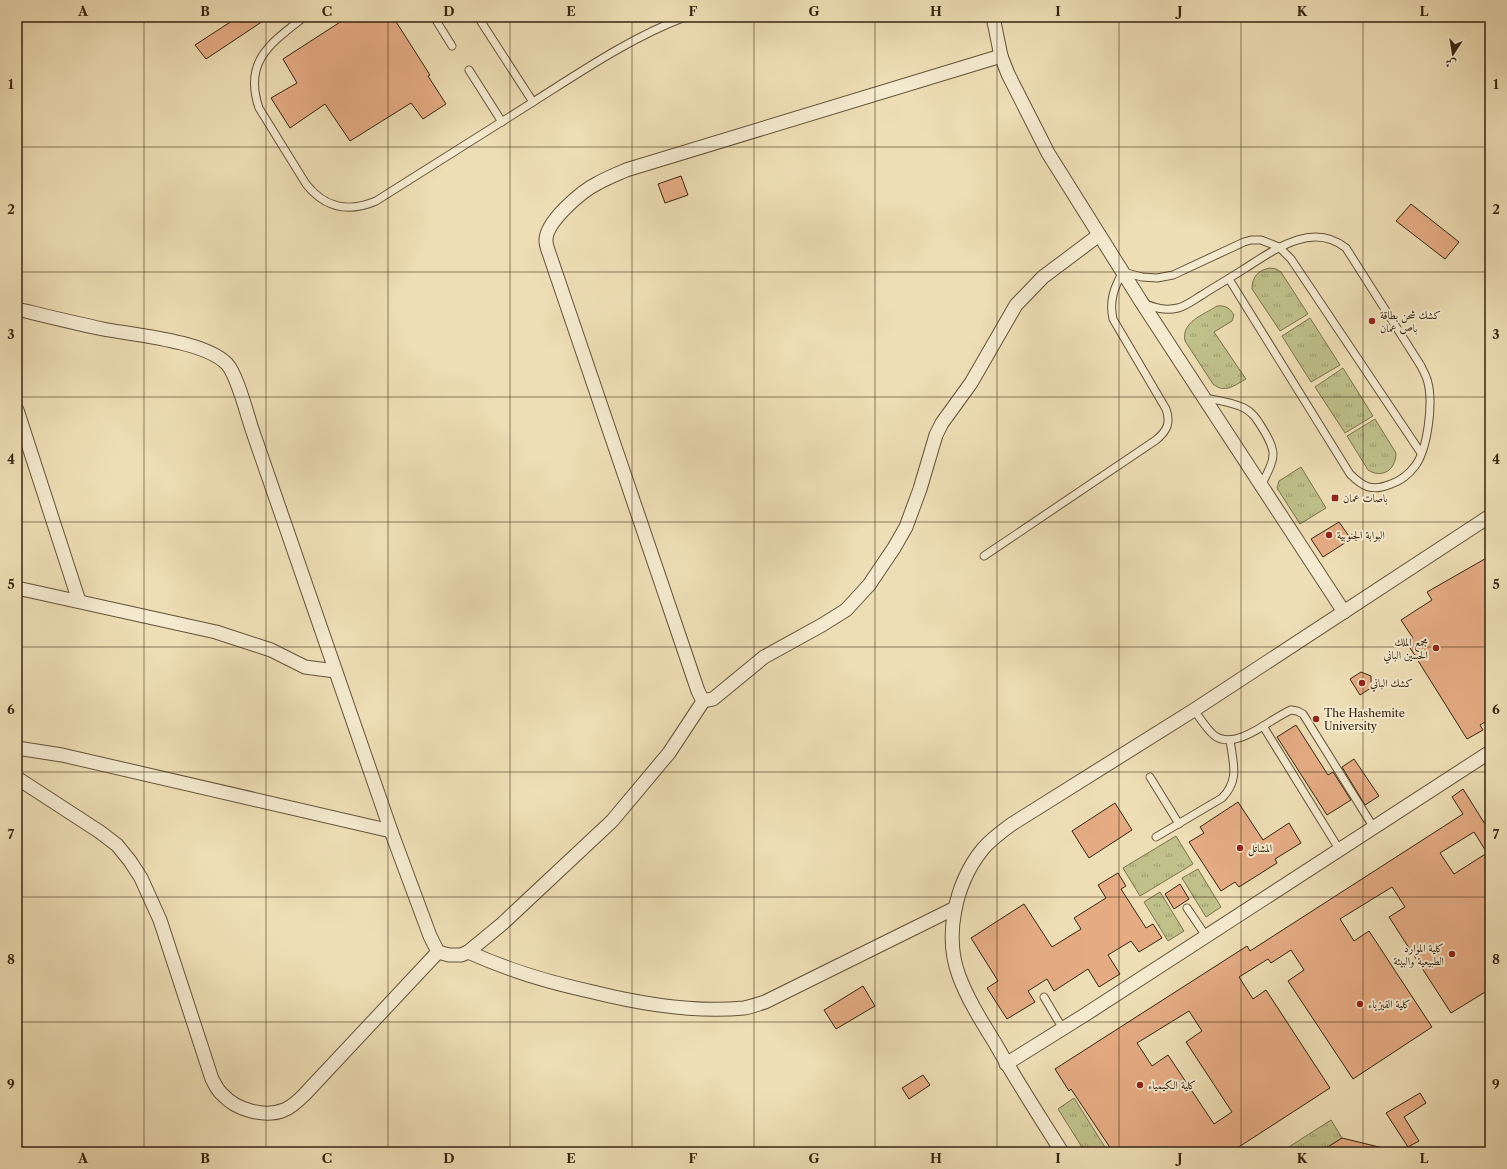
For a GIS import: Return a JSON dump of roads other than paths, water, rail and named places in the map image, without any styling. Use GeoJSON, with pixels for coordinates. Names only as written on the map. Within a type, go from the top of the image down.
{"type":"FeatureCollection","features":[{"type":"Feature","properties":{"kind":"street"},"geometry":{"type":"LineString","coordinates":[[993,17],[1001,56],[1048,153],[1142,303],[1344,612]]}},
{"type":"Feature","properties":{"kind":"street"},"geometry":{"type":"LineString","coordinates":[[704,700],[698,691],[549,253],[546,240],[549,229],[559,214],[580,196],[597,183],[626,170],[1001,56]]}},
{"type":"Feature","properties":{"kind":"street"},"geometry":{"type":"LineString","coordinates":[[704,700],[713,699],[764,657],[822,625],[846,610],[858,599],[894,548],[906,527],[939,429],[971,383],[1016,305],[1043,277],[1100,235]]}},
{"type":"Feature","properties":{"kind":"street"},"geometry":{"type":"LineString","coordinates":[[17,309],[85,325],[181,343],[206,350],[228,365],[237,385],[391,831],[430,936],[438,952],[454,956],[468,952],[502,924],[612,820],[669,753],[704,700]]}},
{"type":"Feature","properties":{"kind":"street"},"geometry":{"type":"LineString","coordinates":[[17,410],[79,601]]}},
{"type":"Feature","properties":{"kind":"street"},"geometry":{"type":"LineString","coordinates":[[1062,1152],[1006,1064],[970,1001],[959,975],[953,954],[952,930],[955,908],[962,886],[971,866],[982,850],[1018,820],[1194,710],[1490,516]]}},
{"type":"Feature","properties":{"kind":"street"},"geometry":{"type":"LineString","coordinates":[[17,588],[216,632],[271,650],[305,667],[335,671]]}},
{"type":"Feature","properties":{"kind":"street"},"geometry":{"type":"LineString","coordinates":[[17,748],[62,755],[391,831]]}},
{"type":"Feature","properties":{"kind":"street"},"geometry":{"type":"LineString","coordinates":[[1006,1064],[1063,1029],[1490,752]]}},
{"type":"Feature","properties":{"kind":"street"},"geometry":{"type":"LineString","coordinates":[[17,778],[100,832],[117,845],[130,861],[141,878],[160,920],[212,1079],[222,1095],[230,1102],[240,1107],[251,1111],[274,1113],[295,1104],[438,952]]}},
{"type":"Feature","properties":{"kind":"street"},"geometry":{"type":"LineString","coordinates":[[468,952],[496,965],[561,985],[649,1004],[694,1008],[746,1008],[765,1002],[955,908]]}},
{"type":"Feature","properties":{"kind":"lane"},"geometry":{"type":"LineString","coordinates":[[304,17],[274,41],[262,55],[256,72],[254,90],[259,108],[306,184],[320,198],[328,203],[347,208],[357,207],[376,201],[623,46],[684,17]]}},
{"type":"Feature","properties":{"kind":"lane"},"geometry":{"type":"LineString","coordinates":[[434,17],[452,46]]}},
{"type":"Feature","properties":{"kind":"lane"},"geometry":{"type":"LineString","coordinates":[[478,17],[533,102]]}},
{"type":"Feature","properties":{"kind":"lane"},"geometry":{"type":"LineString","coordinates":[[469,70],[502,122]]}},
{"type":"Feature","properties":{"kind":"lane"},"geometry":{"type":"LineString","coordinates":[[1142,303],[1162,310],[1180,308],[1279,247],[1302,238],[1314,237],[1337,241],[1346,248],[1421,366],[1428,383],[1429,412],[1427,432],[1421,453],[1415,466],[1406,476],[1395,483],[1383,487],[1370,488],[1359,483],[1350,474],[1229,279]]}},
{"type":"Feature","properties":{"kind":"lane"},"geometry":{"type":"LineString","coordinates":[[984,556],[1156,440],[1163,434],[1168,426],[1169,417],[1166,409],[1113,319],[1111,311],[1112,295],[1115,285],[1123,272],[1142,277],[1157,278],[1173,275],[1244,242],[1261,240],[1279,247],[1292,259],[1421,453]]}},
{"type":"Feature","properties":{"kind":"lane"},"geometry":{"type":"LineString","coordinates":[[1204,397],[1237,405],[1256,417],[1271,441],[1273,448],[1272,462],[1261,486]]}},
{"type":"Feature","properties":{"kind":"lane"},"geometry":{"type":"LineString","coordinates":[[1194,710],[1213,734],[1223,740],[1243,737],[1290,710],[1303,714],[1374,828]]}},
{"type":"Feature","properties":{"kind":"lane"},"geometry":{"type":"LineString","coordinates":[[1263,726],[1339,849]]}},
{"type":"Feature","properties":{"kind":"lane"},"geometry":{"type":"LineString","coordinates":[[1156,837],[1222,798],[1231,787],[1234,772],[1230,740]]}},
{"type":"Feature","properties":{"kind":"lane"},"geometry":{"type":"LineString","coordinates":[[1150,777],[1179,824]]}},
{"type":"Feature","properties":{"kind":"lane"},"geometry":{"type":"LineString","coordinates":[[1187,908],[1206,936]]}},
{"type":"Feature","properties":{"kind":"lane"},"geometry":{"type":"LineString","coordinates":[[1044,997],[1063,1029]]}},
{"type":"Feature","properties":{"kind":"place","name":"كشك شحن بطاقة باص عمان"},"geometry":{"type":"Point","coordinates":[1372,321]}},
{"type":"Feature","properties":{"kind":"place","name":"باصات عمان"},"geometry":{"type":"Point","coordinates":[1335,498]}},
{"type":"Feature","properties":{"kind":"place","name":"البوابة الجنوبية"},"geometry":{"type":"Point","coordinates":[1329,535]}},
{"type":"Feature","properties":{"kind":"place","name":"مجمع الملك الحسين الباني"},"geometry":{"type":"Point","coordinates":[1436,648]}},
{"type":"Feature","properties":{"kind":"place","name":"كشك الباني"},"geometry":{"type":"Point","coordinates":[1362,683]}},
{"type":"Feature","properties":{"kind":"place","name":"The Hashemite University"},"geometry":{"type":"Point","coordinates":[1316,719]}},
{"type":"Feature","properties":{"kind":"place","name":"المشاتل"},"geometry":{"type":"Point","coordinates":[1240,848]}},
{"type":"Feature","properties":{"kind":"place","name":"كلية الموارد الطبيعية والبيئة"},"geometry":{"type":"Point","coordinates":[1452,954]}},
{"type":"Feature","properties":{"kind":"place","name":"كلية الفيزياء"},"geometry":{"type":"Point","coordinates":[1360,1004]}},
{"type":"Feature","properties":{"kind":"place","name":"كلية الكيمياء"},"geometry":{"type":"Point","coordinates":[1140,1085]}}]}
